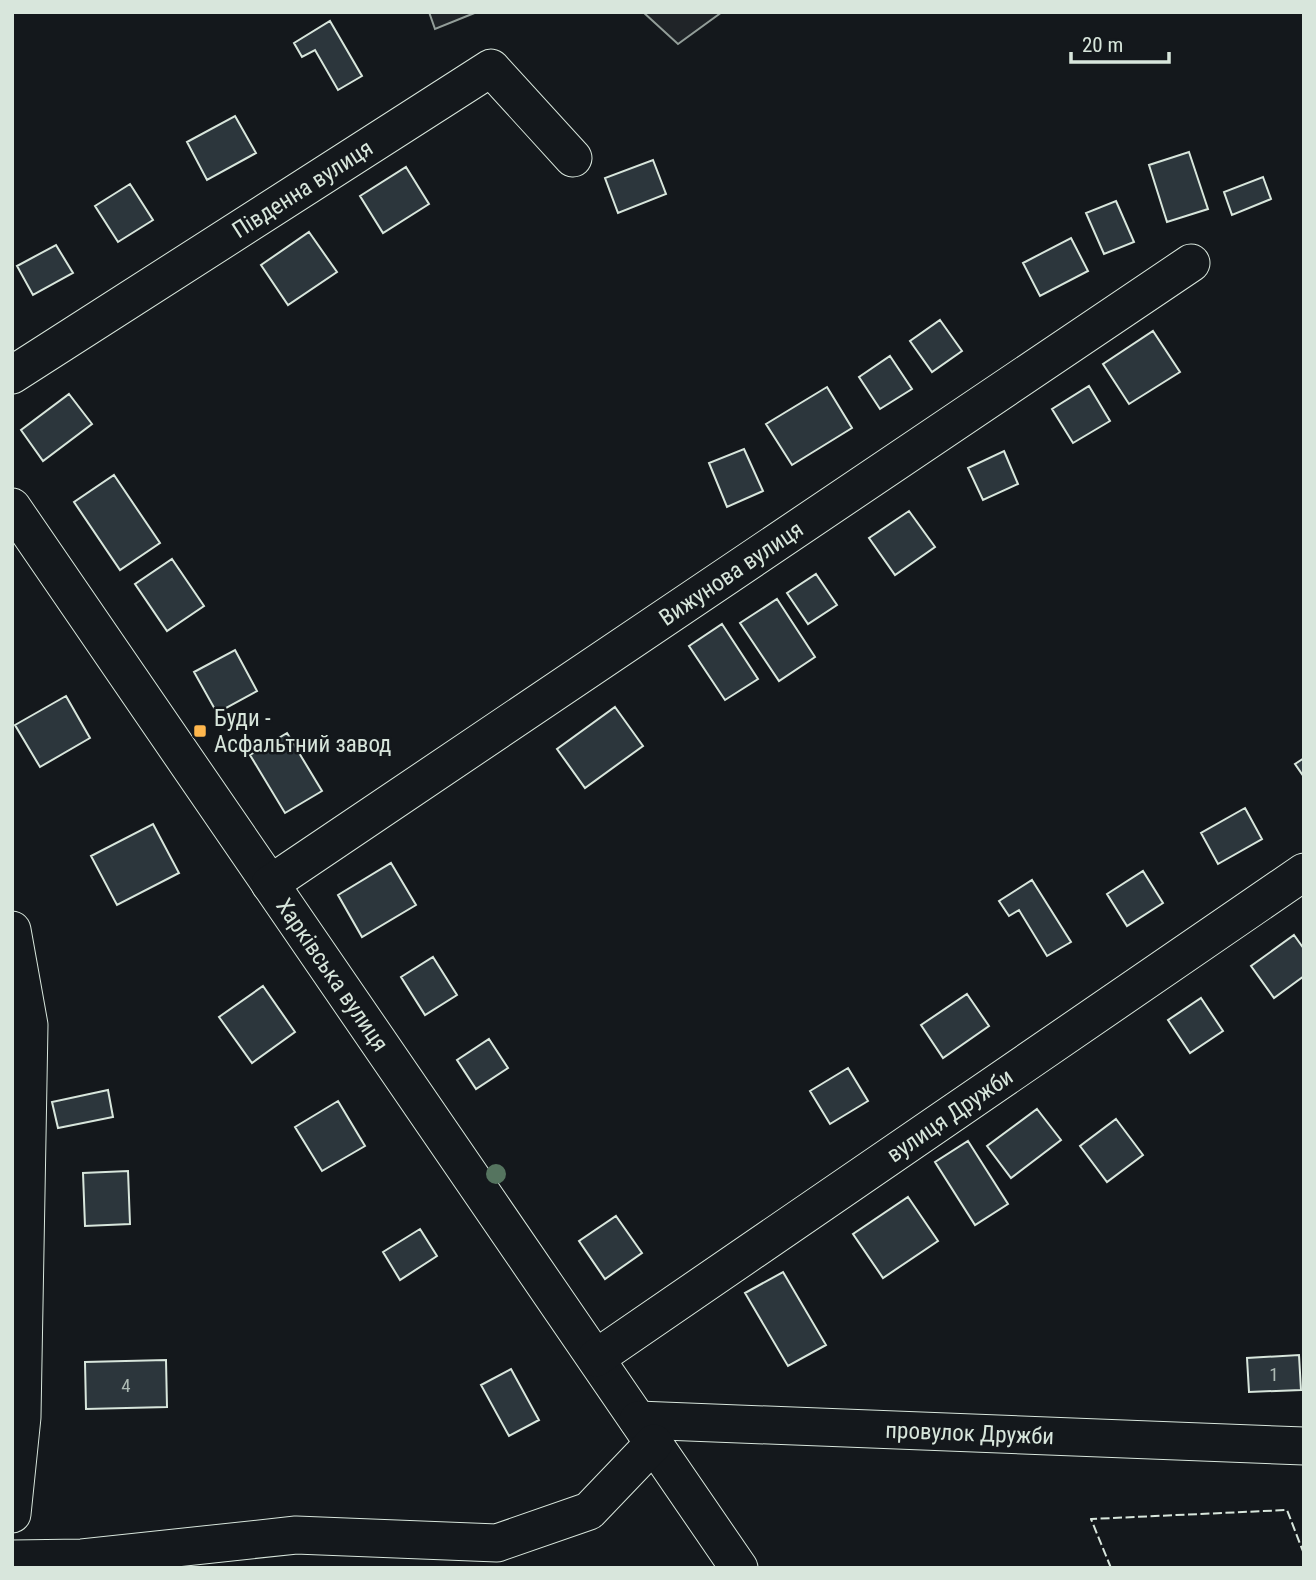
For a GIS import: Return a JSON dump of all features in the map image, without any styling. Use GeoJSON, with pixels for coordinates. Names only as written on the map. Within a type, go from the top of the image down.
{"type":"FeatureCollection","features":[{"type":"Feature","properties":{"kind":"street","name":"Південна вулиця"},"geometry":{"type":"LineString","coordinates":[[12,374],[491,68],[573,158]]}},
{"type":"Feature","properties":{"kind":"street","name":"Вижунова вулиця"},"geometry":{"type":"LineString","coordinates":[[270,884],[1191,263]]}},
{"type":"Feature","properties":{"kind":"street","name":"Харківська вулиця"},"geometry":{"type":"LineString","coordinates":[[12,507],[739,1568]]}},
{"type":"Feature","properties":{"kind":"street","name":"вулиця Дружби"},"geometry":{"type":"LineString","coordinates":[[596,1358],[1304,872]]}},
{"type":"Feature","properties":{"kind":"street"},"geometry":{"type":"LineString","coordinates":[[12,930],[29,1025],[22,1417],[12,1514]]}},
{"type":"Feature","properties":{"kind":"street"},"geometry":{"type":"LineString","coordinates":[[12,1559],[82,1558],[296,1535],[497,1543],[589,1511],[646,1432]]}},
{"type":"Feature","properties":{"kind":"street","name":"провулок Дружби"},"geometry":{"type":"LineString","coordinates":[[646,1432],[1304,1446]]}},
{"type":"Feature","properties":{"kind":"shaded area"},"geometry":{"type":"Polygon","coordinates":[[[429,12],[477,12],[435,29],[429,12]]]}},
{"type":"Feature","properties":{"kind":"shaded area"},"geometry":{"type":"Polygon","coordinates":[[[643,12],[722,12],[678,44],[643,12]]]}},
{"type":"Feature","properties":{"kind":"building"},"geometry":{"type":"Polygon","coordinates":[[[330,21],[362,76],[338,90],[315,50],[302,57],[294,43],[330,21]]]}},
{"type":"Feature","properties":{"kind":"building"},"geometry":{"type":"Polygon","coordinates":[[[235,116],[256,153],[207,180],[187,142],[235,116]]]}},
{"type":"Feature","properties":{"kind":"building"},"geometry":{"type":"Polygon","coordinates":[[[1189,152],[1208,209],[1167,222],[1149,165],[1189,152]]]}},
{"type":"Feature","properties":{"kind":"building"},"geometry":{"type":"Polygon","coordinates":[[[653,160],[666,194],[618,213],[605,178],[653,160]]]}},
{"type":"Feature","properties":{"kind":"building"},"geometry":{"type":"Polygon","coordinates":[[[406,167],[429,204],[383,233],[360,196],[406,167]]]}},
{"type":"Feature","properties":{"kind":"building"},"geometry":{"type":"Polygon","coordinates":[[[1263,177],[1271,199],[1232,215],[1224,192],[1263,177]]]}},
{"type":"Feature","properties":{"kind":"building"},"geometry":{"type":"Polygon","coordinates":[[[130,184],[153,220],[118,242],[95,206],[130,184]]]}},
{"type":"Feature","properties":{"kind":"building"},"geometry":{"type":"Polygon","coordinates":[[[1116,201],[1134,242],[1104,254],[1086,213],[1116,201]]]}},
{"type":"Feature","properties":{"kind":"building"},"geometry":{"type":"Polygon","coordinates":[[[309,232],[337,272],[288,305],[261,265],[309,232]]]}},
{"type":"Feature","properties":{"kind":"building"},"geometry":{"type":"Polygon","coordinates":[[[1071,238],[1088,271],[1040,296],[1023,263],[1071,238]]]}},
{"type":"Feature","properties":{"kind":"building"},"geometry":{"type":"Polygon","coordinates":[[[56,245],[73,273],[33,295],[17,266],[56,245]]]}},
{"type":"Feature","properties":{"kind":"building"},"geometry":{"type":"Polygon","coordinates":[[[940,320],[962,351],[932,372],[910,341],[940,320]]]}},
{"type":"Feature","properties":{"kind":"building"},"geometry":{"type":"Polygon","coordinates":[[[1153,331],[1180,372],[1129,404],[1103,364],[1153,331]]]}},
{"type":"Feature","properties":{"kind":"building"},"geometry":{"type":"Polygon","coordinates":[[[890,356],[912,389],[880,409],[859,377],[890,356]]]}},
{"type":"Feature","properties":{"kind":"building"},"geometry":{"type":"Polygon","coordinates":[[[1089,386],[1110,421],[1073,443],[1052,409],[1089,386]]]}},
{"type":"Feature","properties":{"kind":"building"},"geometry":{"type":"Polygon","coordinates":[[[827,387],[852,428],[792,465],[766,424],[827,387]]]}},
{"type":"Feature","properties":{"kind":"building"},"geometry":{"type":"Polygon","coordinates":[[[69,394],[92,424],[43,461],[21,430],[69,394]]]}},
{"type":"Feature","properties":{"kind":"building"},"geometry":{"type":"Polygon","coordinates":[[[744,449],[763,491],[727,507],[709,463],[744,449]]]}},
{"type":"Feature","properties":{"kind":"building"},"geometry":{"type":"Polygon","coordinates":[[[1004,451],[1018,484],[983,500],[968,468],[1004,451]]]}},
{"type":"Feature","properties":{"kind":"building"},"geometry":{"type":"Polygon","coordinates":[[[114,475],[160,543],[120,570],[74,502],[114,475]]]}},
{"type":"Feature","properties":{"kind":"building"},"geometry":{"type":"Polygon","coordinates":[[[909,511],[935,547],[895,575],[869,538],[909,511]]]}},
{"type":"Feature","properties":{"kind":"building"},"geometry":{"type":"Polygon","coordinates":[[[172,559],[204,606],[167,631],[135,584],[172,559]]]}},
{"type":"Feature","properties":{"kind":"building"},"geometry":{"type":"Polygon","coordinates":[[[816,574],[837,605],[808,624],[787,593],[816,574]]]}},
{"type":"Feature","properties":{"kind":"building"},"geometry":{"type":"Polygon","coordinates":[[[777,599],[815,657],[779,681],[740,623],[777,599]]]}},
{"type":"Feature","properties":{"kind":"building"},"geometry":{"type":"Polygon","coordinates":[[[722,624],[758,679],[725,700],[689,646],[722,624]]]}},
{"type":"Feature","properties":{"kind":"building"},"geometry":{"type":"Polygon","coordinates":[[[235,650],[257,691],[217,713],[194,672],[235,650]]]}},
{"type":"Feature","properties":{"kind":"building"},"geometry":{"type":"Polygon","coordinates":[[[66,696],[90,738],[40,767],[15,725],[66,696]]]}},
{"type":"Feature","properties":{"kind":"building"},"geometry":{"type":"Polygon","coordinates":[[[615,707],[643,746],[585,788],[557,749],[615,707]]]}},
{"type":"Feature","properties":{"kind":"building"},"geometry":{"type":"Polygon","coordinates":[[[287,733],[322,791],[285,813],[250,755],[287,733]]]}},
{"type":"Feature","properties":{"kind":"building"},"geometry":{"type":"Polygon","coordinates":[[[1304,758],[1304,777],[1295,764],[1304,758]]]}},
{"type":"Feature","properties":{"kind":"building"},"geometry":{"type":"Polygon","coordinates":[[[1245,808],[1262,839],[1218,864],[1201,833],[1245,808]]]}},
{"type":"Feature","properties":{"kind":"building"},"geometry":{"type":"Polygon","coordinates":[[[153,824],[179,873],[117,905],[91,856],[153,824]]]}},
{"type":"Feature","properties":{"kind":"building"},"geometry":{"type":"Polygon","coordinates":[[[391,863],[416,905],[362,937],[338,895],[391,863]]]}},
{"type":"Feature","properties":{"kind":"building"},"geometry":{"type":"Polygon","coordinates":[[[1143,871],[1163,903],[1127,926],[1107,894],[1143,871]]]}},
{"type":"Feature","properties":{"kind":"building"},"geometry":{"type":"Polygon","coordinates":[[[1032,880],[1071,942],[1047,956],[1019,910],[1009,916],[999,901],[1032,880]]]}},
{"type":"Feature","properties":{"kind":"building"},"geometry":{"type":"Polygon","coordinates":[[[1294,935],[1304,949],[1304,976],[1274,998],[1251,966],[1294,935]]]}},
{"type":"Feature","properties":{"kind":"building"},"geometry":{"type":"Polygon","coordinates":[[[433,957],[457,995],[425,1015],[401,977],[433,957]]]}},
{"type":"Feature","properties":{"kind":"building"},"geometry":{"type":"Polygon","coordinates":[[[263,986],[295,1032],[252,1063],[219,1017],[263,986]]]}},
{"type":"Feature","properties":{"kind":"building"},"geometry":{"type":"Polygon","coordinates":[[[967,994],[989,1026],[943,1058],[921,1025],[967,994]]]}},
{"type":"Feature","properties":{"kind":"building"},"geometry":{"type":"Polygon","coordinates":[[[1201,998],[1223,1031],[1190,1053],[1168,1020],[1201,998]]]}},
{"type":"Feature","properties":{"kind":"building"},"geometry":{"type":"Polygon","coordinates":[[[489,1039],[508,1068],[476,1089],[457,1060],[489,1039]]]}},
{"type":"Feature","properties":{"kind":"building"},"geometry":{"type":"Polygon","coordinates":[[[848,1068],[868,1101],[830,1124],[810,1091],[848,1068]]]}},
{"type":"Feature","properties":{"kind":"building"},"geometry":{"type":"Polygon","coordinates":[[[108,1090],[113,1117],[58,1128],[52,1102],[108,1090]]]}},
{"type":"Feature","properties":{"kind":"building"},"geometry":{"type":"Polygon","coordinates":[[[338,1101],[365,1146],[322,1171],[295,1127],[338,1101]]]}},
{"type":"Feature","properties":{"kind":"building"},"geometry":{"type":"Polygon","coordinates":[[[1037,1109],[1061,1140],[1011,1178],[987,1146],[1037,1109]]]}},
{"type":"Feature","properties":{"kind":"building"},"geometry":{"type":"Polygon","coordinates":[[[1116,1119],[1143,1155],[1107,1182],[1080,1146],[1116,1119]]]}},
{"type":"Feature","properties":{"kind":"building"},"geometry":{"type":"Polygon","coordinates":[[[968,1141],[1008,1204],[975,1225],[935,1162],[968,1141]]]}},
{"type":"Feature","properties":{"kind":"building"},"geometry":{"type":"Polygon","coordinates":[[[128,1171],[130,1224],[85,1226],[83,1173],[128,1171]]]}},
{"type":"Feature","properties":{"kind":"building"},"geometry":{"type":"Polygon","coordinates":[[[908,1197],[938,1241],[883,1278],[853,1234],[908,1197]]]}},
{"type":"Feature","properties":{"kind":"building"},"geometry":{"type":"Polygon","coordinates":[[[616,1216],[642,1253],[605,1279],[579,1241],[616,1216]]]}},
{"type":"Feature","properties":{"kind":"building"},"geometry":{"type":"Polygon","coordinates":[[[420,1229],[437,1256],[400,1280],[383,1252],[420,1229]]]}},
{"type":"Feature","properties":{"kind":"building"},"geometry":{"type":"Polygon","coordinates":[[[783,1272],[826,1345],[788,1366],[745,1293],[783,1272]]]}},
{"type":"Feature","properties":{"kind":"building"},"geometry":{"type":"Polygon","coordinates":[[[1299,1355],[1301,1390],[1249,1392],[1247,1358],[1299,1355]]]}},
{"type":"Feature","properties":{"kind":"building"},"geometry":{"type":"Polygon","coordinates":[[[166,1360],[167,1407],[86,1409],[85,1362],[166,1360]]]}},
{"type":"Feature","properties":{"kind":"building"},"geometry":{"type":"Polygon","coordinates":[[[511,1369],[539,1420],[509,1436],[481,1385],[511,1369]]]}},
{"type":"Feature","properties":{"kind":"fence"},"geometry":{"type":"LineString","coordinates":[[1111,1568],[1091,1519],[1287,1510],[1304,1554]]}},
{"type":"Feature","properties":{"kind":"place","name":"Буди - Асфальтний завод"},"geometry":{"type":"Point","coordinates":[200,731]}}]}
